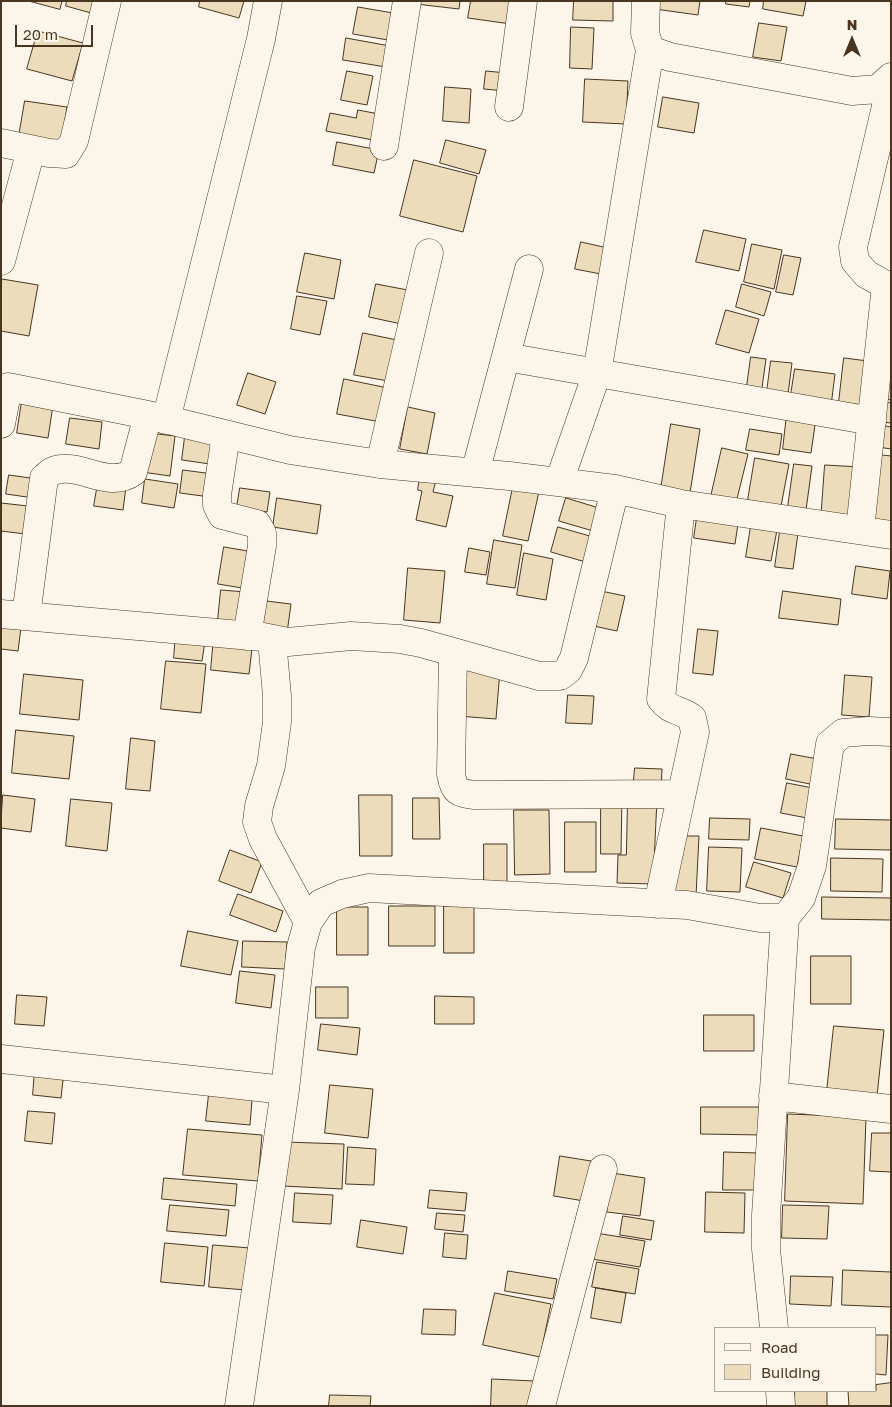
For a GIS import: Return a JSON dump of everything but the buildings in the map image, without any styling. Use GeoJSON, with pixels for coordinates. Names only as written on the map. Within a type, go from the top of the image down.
{"type":"FeatureCollection","features":[{"type":"Feature","properties":{"kind":"street"},"geometry":{"type":"LineString","coordinates":[[1,144],[49,154],[66,154],[74,141],[107,1]]}},
{"type":"Feature","properties":{"kind":"street"},"geometry":{"type":"LineString","coordinates":[[268,1],[261,40],[157,418],[133,472],[125,478],[116,479],[67,469],[52,471],[44,478],[14,615],[288,642],[351,636],[385,638],[421,643],[539,676],[560,676],[568,670],[574,658],[615,489]]}},
{"type":"Feature","properties":{"kind":"street"},"geometry":{"type":"LineString","coordinates":[[384,146],[407,1]]}},
{"type":"Feature","properties":{"kind":"street"},"geometry":{"type":"LineString","coordinates":[[509,107],[523,1]]}},
{"type":"Feature","properties":{"kind":"street"},"geometry":{"type":"LineString","coordinates":[[559,482],[597,373],[650,50],[645,34],[646,1]]}},
{"type":"Feature","properties":{"kind":"street"},"geometry":{"type":"LineString","coordinates":[[650,50],[670,57],[852,91],[878,89],[891,77]]}},
{"type":"Feature","properties":{"kind":"street"},"geometry":{"type":"LineString","coordinates":[[860,530],[888,287],[866,274],[854,261],[852,247],[891,85]]}},
{"type":"Feature","properties":{"kind":"street"},"geometry":{"type":"LineString","coordinates":[[1,261],[31,150]]}},
{"type":"Feature","properties":{"kind":"street"},"geometry":{"type":"LineString","coordinates":[[380,464],[429,253]]}},
{"type":"Feature","properties":{"kind":"street"},"geometry":{"type":"LineString","coordinates":[[475,473],[529,269]]}},
{"type":"Feature","properties":{"kind":"street"},"geometry":{"type":"LineString","coordinates":[[506,357],[872,421]]}},
{"type":"Feature","properties":{"kind":"street"},"geometry":{"type":"LineString","coordinates":[[1,424],[4,387],[157,418],[290,450],[380,464],[615,489],[681,504],[891,534]]}},
{"type":"Feature","properties":{"kind":"street"},"geometry":{"type":"LineString","coordinates":[[226,435],[217,505],[222,515],[258,524],[262,533],[259,638],[277,696],[277,722],[271,766],[259,806],[257,822],[263,839],[308,922]]}},
{"type":"Feature","properties":{"kind":"street"},"geometry":{"type":"LineString","coordinates":[[658,904],[695,732],[692,718],[685,712],[668,707],[661,699],[681,504]]}},
{"type":"Feature","properties":{"kind":"street"},"geometry":{"type":"LineString","coordinates":[[453,652],[451,774],[453,786],[460,793],[475,795],[681,794]]}},
{"type":"Feature","properties":{"kind":"street"},"geometry":{"type":"LineString","coordinates":[[774,1327],[766,1249],[766,1215],[786,918],[801,898],[812,866],[830,744],[843,733],[891,732]]}},
{"type":"Feature","properties":{"kind":"street"},"geometry":{"type":"LineString","coordinates":[[239,1406],[285,1090],[301,946],[308,922],[321,903],[342,894],[369,888],[687,905],[760,918],[786,918]]}},
{"type":"Feature","properties":{"kind":"street"},"geometry":{"type":"LineString","coordinates":[[1,1059],[285,1090]]}},
{"type":"Feature","properties":{"kind":"street"},"geometry":{"type":"LineString","coordinates":[[773,1096],[891,1109]]}},
{"type":"Feature","properties":{"kind":"street"},"geometry":{"type":"LineString","coordinates":[[541,1406],[603,1169]]}},
{"type":"Feature","properties":{"kind":"street"},"geometry":{"type":"LineString","coordinates":[[780,1392],[782,1406]]}}]}
